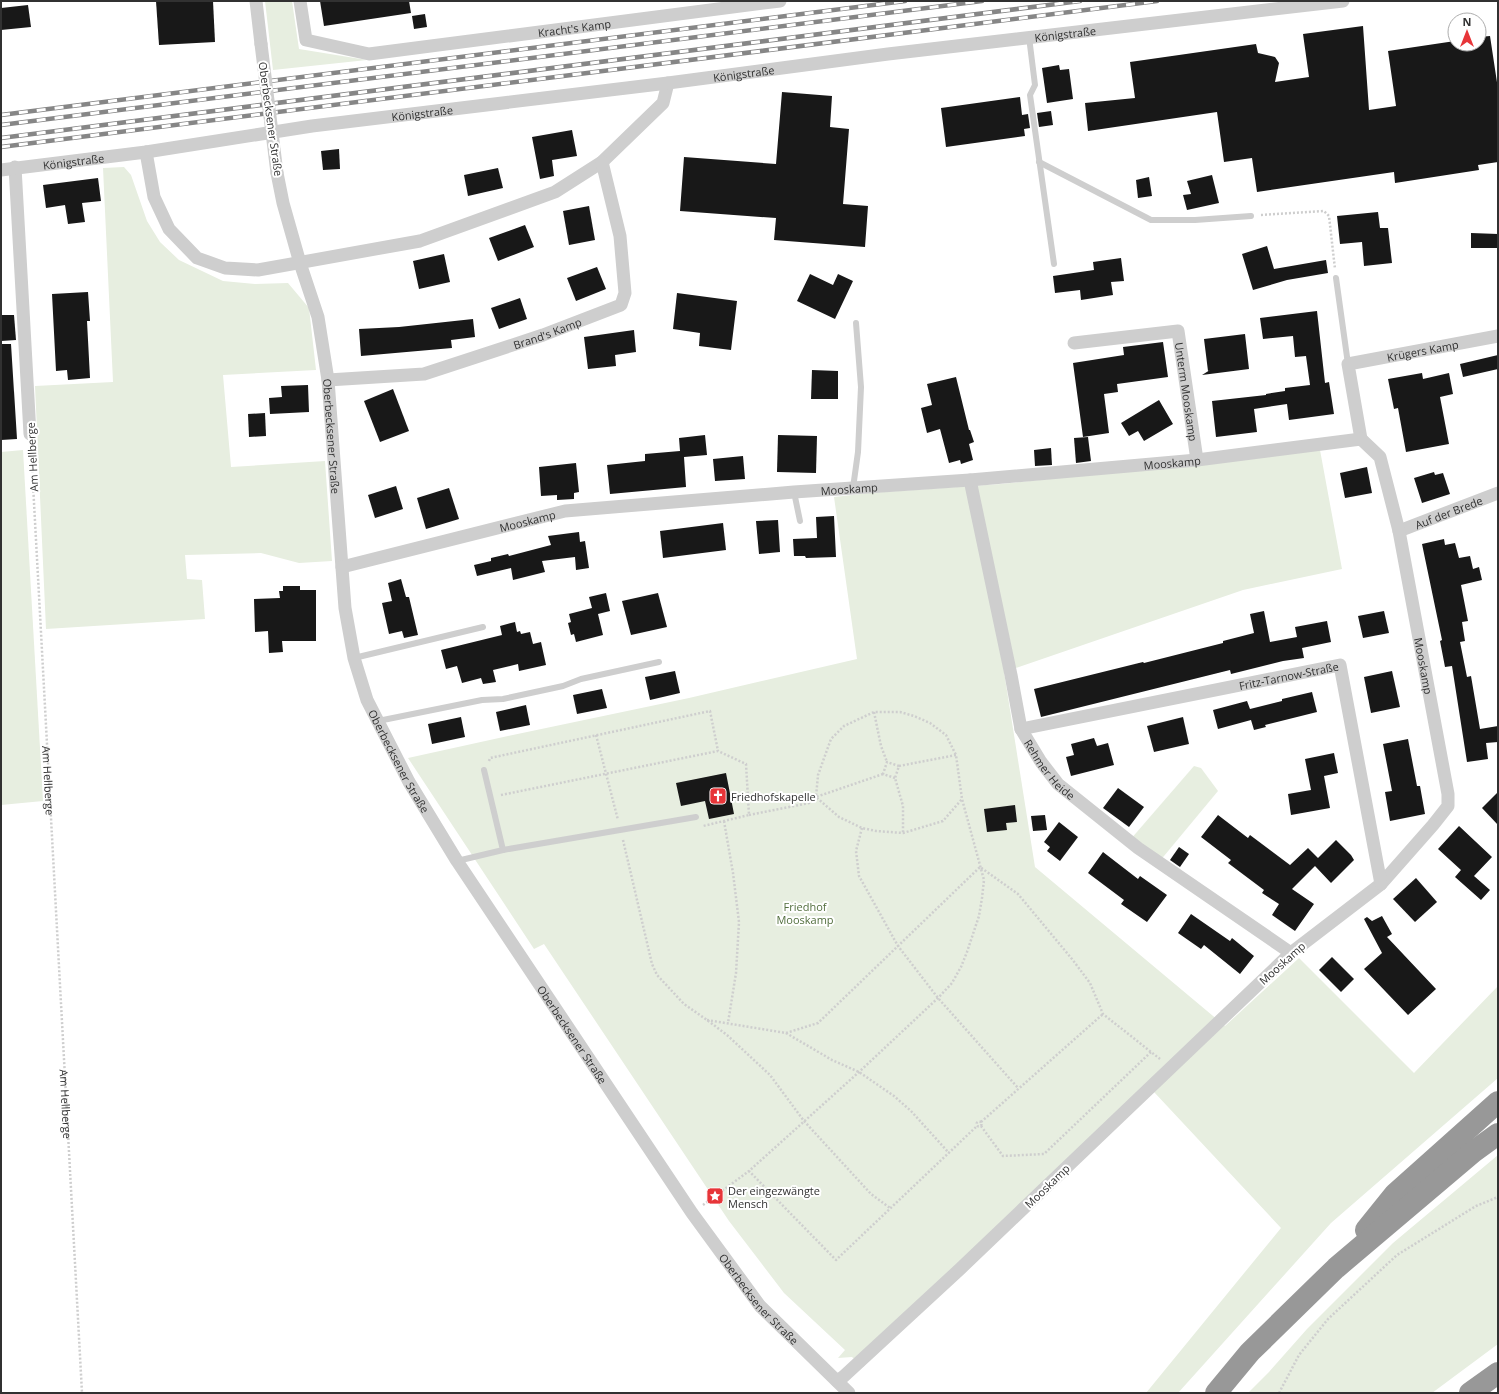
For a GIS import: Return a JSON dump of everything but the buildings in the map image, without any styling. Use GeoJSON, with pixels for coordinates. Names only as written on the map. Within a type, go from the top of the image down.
{"type":"FeatureCollection","features":[{"type":"Feature","properties":{"kind":"highway"},"geometry":{"type":"LineString","coordinates":[[1336,1268],[1395,1194],[1498,1102]]}},
{"type":"Feature","properties":{"kind":"highway"},"geometry":{"type":"LineString","coordinates":[[1216,1393],[1250,1352],[1336,1268],[1473,1152],[1498,1134]]}},
{"type":"Feature","properties":{"kind":"highway"},"geometry":{"type":"LineString","coordinates":[[1470,1393],[1498,1373]]}},
{"type":"Feature","properties":{"kind":"street","name":"Oberbecksener Straße"},"geometry":{"type":"LineString","coordinates":[[256,1],[277,172],[283,203],[300,263],[318,317],[328,380],[345,608],[354,658],[366,700],[409,782],[457,861],[692,1213],[760,1306],[849,1393]]}},
{"type":"Feature","properties":{"kind":"street","name":"Kracht's Kamp"},"geometry":{"type":"LineString","coordinates":[[300,1],[306,40],[369,54],[780,1]]}},
{"type":"Feature","properties":{"kind":"street","name":"Königstraße"},"geometry":{"type":"LineString","coordinates":[[1,170],[15,167],[146,152],[312,126],[668,83],[888,54],[1343,1]]}},
{"type":"Feature","properties":{"kind":"street"},"geometry":{"type":"LineString","coordinates":[[146,152],[154,197],[169,229],[197,258],[225,268],[258,270],[420,241],[556,192],[602,162],[664,104],[668,83]]}},
{"type":"Feature","properties":{"kind":"street","name":"Brand's Kamp"},"geometry":{"type":"LineString","coordinates":[[328,380],[424,374],[543,335],[621,305],[625,293],[620,236],[602,162]]}},
{"type":"Feature","properties":{"kind":"street","name":"Am Hellberge"},"geometry":{"type":"LineString","coordinates":[[15,167],[30,434]]}},
{"type":"Feature","properties":{"kind":"street","name":"Unterm Mooskamp"},"geometry":{"type":"LineString","coordinates":[[1074,343],[1178,331],[1197,460]]}},
{"type":"Feature","properties":{"kind":"street","name":"Krügers Kamp"},"geometry":{"type":"LineString","coordinates":[[1348,364],[1498,336]]}},
{"type":"Feature","properties":{"kind":"street"},"geometry":{"type":"LineString","coordinates":[[1348,364],[1361,439]]}},
{"type":"Feature","properties":{"kind":"street","name":"Mooskamp"},"geometry":{"type":"LineString","coordinates":[[342,568],[565,511],[794,492],[970,480],[1197,460],[1361,439],[1380,457],[1399,531],[1448,794],[1448,806],[1381,884],[1291,953],[960,1269],[837,1381]]}},
{"type":"Feature","properties":{"kind":"street","name":"Rehmer Heide"},"geometry":{"type":"LineString","coordinates":[[970,480],[1021,729],[1041,762],[1058,784],[1138,848],[1291,953]]}},
{"type":"Feature","properties":{"kind":"street","name":"Auf der Brede"},"geometry":{"type":"LineString","coordinates":[[1399,531],[1498,493]]}},
{"type":"Feature","properties":{"kind":"street","name":"Fritz-Tarnow-Straße"},"geometry":{"type":"LineString","coordinates":[[1021,729],[1340,665],[1381,884]]}},
{"type":"Feature","properties":{"kind":"lane"},"geometry":{"type":"LineString","coordinates":[[1029,37],[1035,85],[1030,95],[1054,264]]}},
{"type":"Feature","properties":{"kind":"lane"},"geometry":{"type":"LineString","coordinates":[[1039,162],[1151,220],[1195,220],[1251,216]]}},
{"type":"Feature","properties":{"kind":"lane"},"geometry":{"type":"LineString","coordinates":[[1336,278],[1348,364]]}},
{"type":"Feature","properties":{"kind":"lane"},"geometry":{"type":"LineString","coordinates":[[853,488],[858,452],[861,387],[856,323]]}},
{"type":"Feature","properties":{"kind":"lane"},"geometry":{"type":"LineString","coordinates":[[794,492],[800,521]]}},
{"type":"Feature","properties":{"kind":"lane"},"geometry":{"type":"LineString","coordinates":[[354,658],[483,627]]}},
{"type":"Feature","properties":{"kind":"lane"},"geometry":{"type":"LineString","coordinates":[[377,721],[482,700],[503,699],[563,686],[581,678],[659,662]]}},
{"type":"Feature","properties":{"kind":"lane"},"geometry":{"type":"LineString","coordinates":[[484,770],[503,850]]}},
{"type":"Feature","properties":{"kind":"lane"},"geometry":{"type":"LineString","coordinates":[[457,861],[503,850],[696,817]]}},
{"type":"Feature","properties":{"kind":"path"},"geometry":{"type":"LineString","coordinates":[[1251,216],[1324,211],[1329,216],[1336,278]]}},
{"type":"Feature","properties":{"kind":"path","name":"Am Hellberge"},"geometry":{"type":"LineString","coordinates":[[30,434],[82,1393]]}},
{"type":"Feature","properties":{"kind":"path"},"geometry":{"type":"LineString","coordinates":[[484,770],[490,758],[710,711],[718,751]]}},
{"type":"Feature","properties":{"kind":"path"},"geometry":{"type":"LineString","coordinates":[[874,712],[881,746],[887,762],[883,774]]}},
{"type":"Feature","properties":{"kind":"path"},"geometry":{"type":"LineString","coordinates":[[692,1213],[749,1171],[859,1072],[938,998],[952,983],[961,967],[979,916],[984,880],[962,799],[956,755],[946,735],[930,723],[900,712],[874,712],[844,726],[831,739],[818,775],[816,797]]}},
{"type":"Feature","properties":{"kind":"path"},"geometry":{"type":"LineString","coordinates":[[596,735],[621,830],[652,964],[657,975],[684,1004],[727,1035],[770,1075],[804,1122],[871,1194],[890,1208]]}},
{"type":"Feature","properties":{"kind":"path"},"geometry":{"type":"LineString","coordinates":[[491,797],[718,751],[746,764],[750,815]]}},
{"type":"Feature","properties":{"kind":"path"},"geometry":{"type":"LineString","coordinates":[[887,762],[898,766],[956,755]]}},
{"type":"Feature","properties":{"kind":"path"},"geometry":{"type":"LineString","coordinates":[[898,766],[894,778],[903,806],[904,833]]}},
{"type":"Feature","properties":{"kind":"path"},"geometry":{"type":"LineString","coordinates":[[696,817],[698,827],[809,803],[816,797],[883,774],[894,778]]}},
{"type":"Feature","properties":{"kind":"path"},"geometry":{"type":"LineString","coordinates":[[816,797],[839,817],[862,828],[876,831],[904,833],[943,821],[962,799]]}},
{"type":"Feature","properties":{"kind":"path"},"geometry":{"type":"LineString","coordinates":[[724,821],[739,922],[736,973],[728,1023]]}},
{"type":"Feature","properties":{"kind":"path"},"geometry":{"type":"LineString","coordinates":[[862,828],[856,851],[859,876],[898,946],[938,998],[1018,1088]]}},
{"type":"Feature","properties":{"kind":"path"},"geometry":{"type":"LineString","coordinates":[[786,1032],[818,1023],[980,867]]}},
{"type":"Feature","properties":{"kind":"path"},"geometry":{"type":"LineString","coordinates":[[980,867],[1018,894],[1068,953],[1090,983],[1103,1014],[1170,1068]]}},
{"type":"Feature","properties":{"kind":"path"},"geometry":{"type":"LineString","coordinates":[[749,1171],[836,1260],[979,1126],[981,1122],[1103,1014]]}},
{"type":"Feature","properties":{"kind":"path"},"geometry":{"type":"LineString","coordinates":[[707,1020],[786,1032],[832,1060],[859,1072],[894,1096],[911,1111],[949,1153]]}},
{"type":"Feature","properties":{"kind":"path"},"geometry":{"type":"LineString","coordinates":[[979,1126],[1002,1156],[1044,1154],[1151,1052]]}},
{"type":"Feature","properties":{"kind":"path"},"geometry":{"type":"LineString","coordinates":[[1279,1393],[1299,1356],[1328,1319],[1397,1255],[1476,1206],[1498,1197]]}},
{"type":"Feature","properties":{"kind":"green space"},"geometry":{"type":"Polygon","coordinates":[[[265,1],[292,1],[299,49],[367,60],[273,70],[265,1]]]}},
{"type":"Feature","properties":{"kind":"green space"},"geometry":{"type":"Polygon","coordinates":[[[124,167],[131,175],[147,221],[160,242],[179,260],[223,281],[255,284],[288,283],[309,308],[316,370],[223,375],[231,467],[325,461],[332,561],[299,563],[261,553],[185,555],[187,579],[202,580],[205,619],[46,629],[35,386],[113,382],[103,168],[124,167]]]}},
{"type":"Feature","properties":{"kind":"green space"},"geometry":{"type":"Polygon","coordinates":[[[23,450],[43,801],[1,805],[1,452],[23,450]]]}},
{"type":"Feature","properties":{"kind":"green space","name":"Friedhof Mooskamp"},"geometry":{"type":"Polygon","coordinates":[[[1320,450],[1342,569],[1243,590],[1004,672],[1035,867],[1225,1026],[1299,958],[1414,1073],[1498,986],[1498,1078],[1331,1223],[1178,1393],[1146,1393],[1281,1228],[1154,1092],[863,1367],[852,1357],[838,1358],[845,1350],[784,1293],[729,1221],[544,944],[534,949],[408,758],[689,698],[857,659],[834,497],[1001,484],[1320,450]]]}},
{"type":"Feature","properties":{"kind":"green space"},"geometry":{"type":"Polygon","coordinates":[[[1194,766],[1201,768],[1218,791],[1159,862],[1130,840],[1194,766]]]}},
{"type":"Feature","properties":{"kind":"green space"},"geometry":{"type":"Polygon","coordinates":[[[1498,1155],[1498,1344],[1432,1393],[1248,1393],[1269,1372],[1307,1329],[1393,1243],[1498,1155]]]}},
{"type":"Feature","properties":{"kind":"railway"},"geometry":{"type":"LineString","coordinates":[[1,115],[905,1]]}},
{"type":"Feature","properties":{"kind":"railway"},"geometry":{"type":"LineString","coordinates":[[1,125],[982,1]]}},
{"type":"Feature","properties":{"kind":"railway"},"geometry":{"type":"LineString","coordinates":[[1,138],[1080,1]]}},
{"type":"Feature","properties":{"kind":"railway"},"geometry":{"type":"LineString","coordinates":[[1,147],[1157,1]]}},
{"type":"Feature","properties":{"kind":"place","name":"Friedhofskapelle"},"geometry":{"type":"Point","coordinates":[718,796]}},
{"type":"Feature","properties":{"kind":"place","name":"Der eingezwängte Mensch"},"geometry":{"type":"Point","coordinates":[715,1196]}}]}
